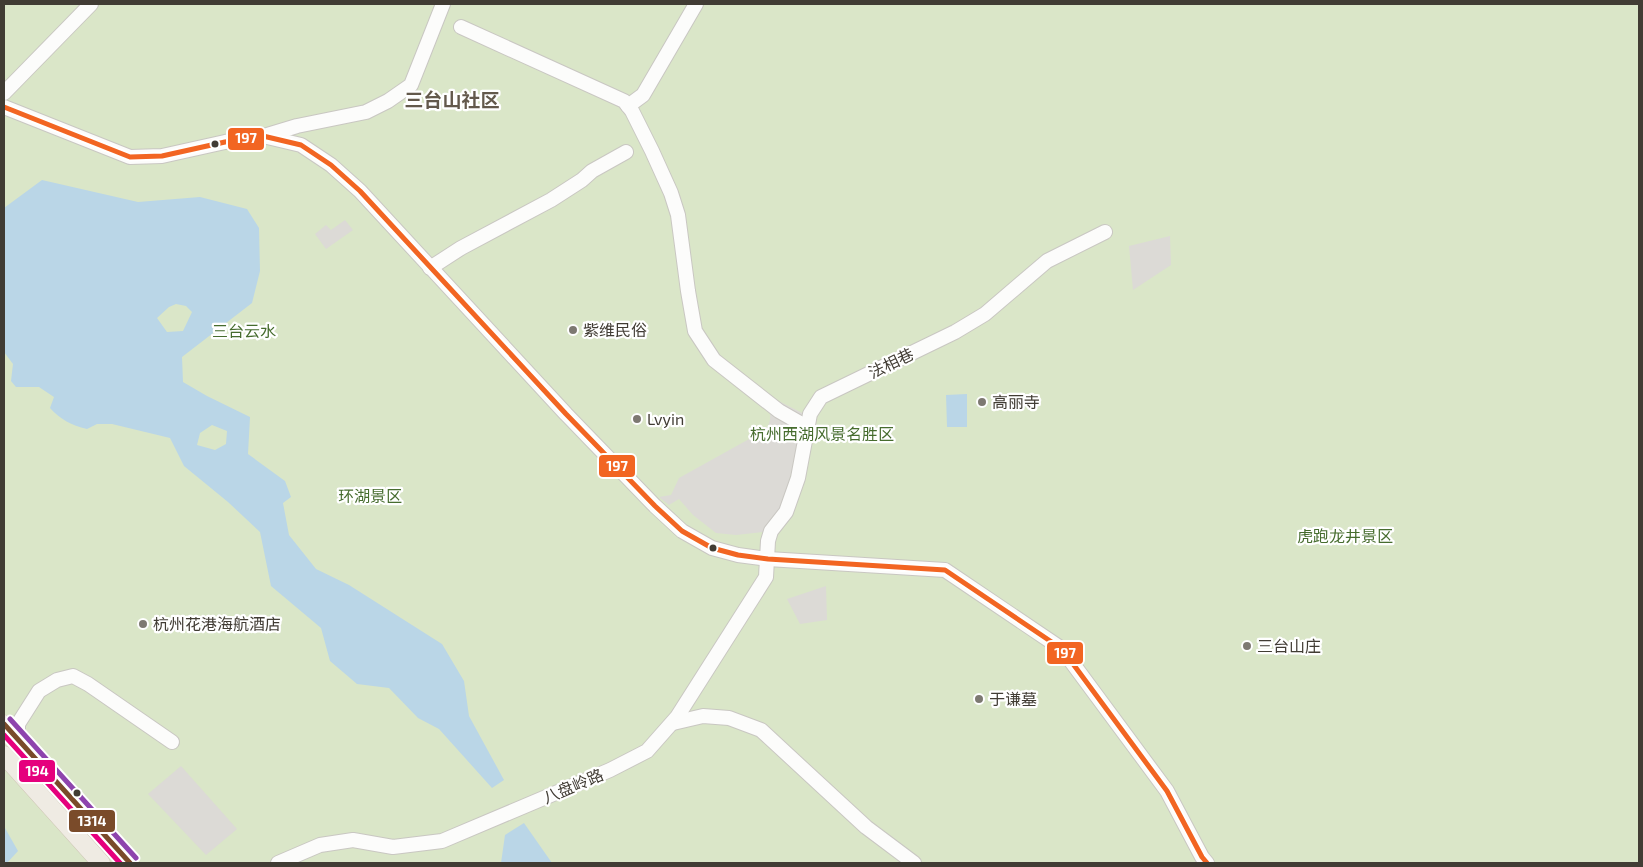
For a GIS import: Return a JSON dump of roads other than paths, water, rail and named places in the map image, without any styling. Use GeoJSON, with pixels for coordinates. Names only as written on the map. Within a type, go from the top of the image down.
{"type":"FeatureCollection","features":[{"type":"Feature","properties":{"kind":"main road"},"geometry":{"type":"LineString","coordinates":[[4,724],[130,863]]}},
{"type":"Feature","properties":{"kind":"main road"},"geometry":{"type":"LineString","coordinates":[[4,755],[101,863]]}},
{"type":"Feature","properties":{"kind":"street"},"geometry":{"type":"LineString","coordinates":[[4,93],[9,80],[91,4]]}},
{"type":"Feature","properties":{"kind":"street"},"geometry":{"type":"LineString","coordinates":[[4,108],[130,158],[162,156],[263,136],[297,126],[366,112],[388,101],[412,84],[443,4]]}},
{"type":"Feature","properties":{"kind":"street"},"geometry":{"type":"LineString","coordinates":[[628,106],[643,96],[696,4]]}},
{"type":"Feature","properties":{"kind":"street"},"geometry":{"type":"LineString","coordinates":[[461,28],[624,101],[652,151],[678,215],[695,331],[714,360],[779,412],[807,427]]}},
{"type":"Feature","properties":{"kind":"street"},"geometry":{"type":"LineString","coordinates":[[263,136],[301,145],[331,164],[360,191],[566,414],[682,532],[712,548],[738,556],[945,570],[1062,649],[1168,791],[1202,857],[1207,863]]}},
{"type":"Feature","properties":{"kind":"street"},"geometry":{"type":"LineString","coordinates":[[430,268],[461,248],[551,200],[582,180],[592,171],[626,152]]}},
{"type":"Feature","properties":{"kind":"street","name":"法相巷"},"geometry":{"type":"LineString","coordinates":[[768,559],[768,541],[772,531],[786,512],[798,478],[810,414],[821,397],[955,332],[986,314],[1047,261],[1105,232]]}},
{"type":"Feature","properties":{"kind":"street","name":"八盘岭路"},"geometry":{"type":"LineString","coordinates":[[278,863],[320,845],[353,840],[393,847],[442,841],[610,770],[648,751],[672,723],[766,578],[768,559]]}},
{"type":"Feature","properties":{"kind":"street"},"geometry":{"type":"LineString","coordinates":[[18,739],[18,724],[38,691],[57,680],[73,676],[88,684],[172,742]]}},
{"type":"Feature","properties":{"kind":"street"},"geometry":{"type":"LineString","coordinates":[[672,723],[703,716],[729,718],[761,730],[866,827],[914,863]]}},
{"type":"Feature","properties":{"kind":"water"},"geometry":{"type":"Polygon","coordinates":[[[42,180],[138,202],[200,197],[247,209],[259,228],[260,271],[252,303],[182,357],[183,382],[250,417],[248,454],[285,481],[291,497],[283,503],[289,535],[316,569],[349,585],[442,644],[464,681],[469,716],[504,780],[492,788],[439,729],[418,718],[389,688],[357,684],[330,661],[321,628],[271,586],[260,532],[228,502],[184,466],[170,438],[112,424],[97,424],[87,429],[76,426],[62,419],[50,408],[54,397],[39,387],[16,387],[11,381],[13,364],[4,352],[4,208],[42,180]],[[176,304],[169,307],[157,318],[167,332],[183,331],[192,312],[186,306],[176,304]],[[212,425],[200,433],[197,445],[215,450],[226,444],[227,431],[212,425]]]}},
{"type":"Feature","properties":{"kind":"water"},"geometry":{"type":"Polygon","coordinates":[[[967,394],[967,427],[947,427],[946,395],[967,394]]]}},
{"type":"Feature","properties":{"kind":"water"},"geometry":{"type":"Polygon","coordinates":[[[524,823],[552,863],[501,863],[505,835],[524,823]]]}},
{"type":"Feature","properties":{"kind":"water"},"geometry":{"type":"Polygon","coordinates":[[[5,828],[18,851],[7,863],[4,863],[5,828]]]}},
{"type":"Feature","properties":{"kind":"place","name":"紫维民俗"},"geometry":{"type":"Point","coordinates":[573,330]}},
{"type":"Feature","properties":{"kind":"place","name":"高丽寺"},"geometry":{"type":"Point","coordinates":[982,402]}},
{"type":"Feature","properties":{"kind":"place","name":"Lvyin"},"geometry":{"type":"Point","coordinates":[637,419]}},
{"type":"Feature","properties":{"kind":"place","name":"杭州花港海航酒店"},"geometry":{"type":"Point","coordinates":[143,624]}},
{"type":"Feature","properties":{"kind":"place","name":"三台山庄"},"geometry":{"type":"Point","coordinates":[1247,646]}},
{"type":"Feature","properties":{"kind":"place","name":"于谦墓"},"geometry":{"type":"Point","coordinates":[979,699]}},
{"type":"Feature","properties":{"kind":"district","name":"三台山社区"},"geometry":{"type":"Point","coordinates":[452,100]}},
{"type":"Feature","properties":{"kind":"park label","name":"三台云水"},"geometry":{"type":"Point","coordinates":[244,331]}},
{"type":"Feature","properties":{"kind":"park label","name":"杭州西湖风景名胜区"},"geometry":{"type":"Point","coordinates":[822,434]}},
{"type":"Feature","properties":{"kind":"park label","name":"环湖景区"},"geometry":{"type":"Point","coordinates":[370,496]}},
{"type":"Feature","properties":{"kind":"park label","name":"虎跑龙井景区"},"geometry":{"type":"Point","coordinates":[1345,536]}}]}
